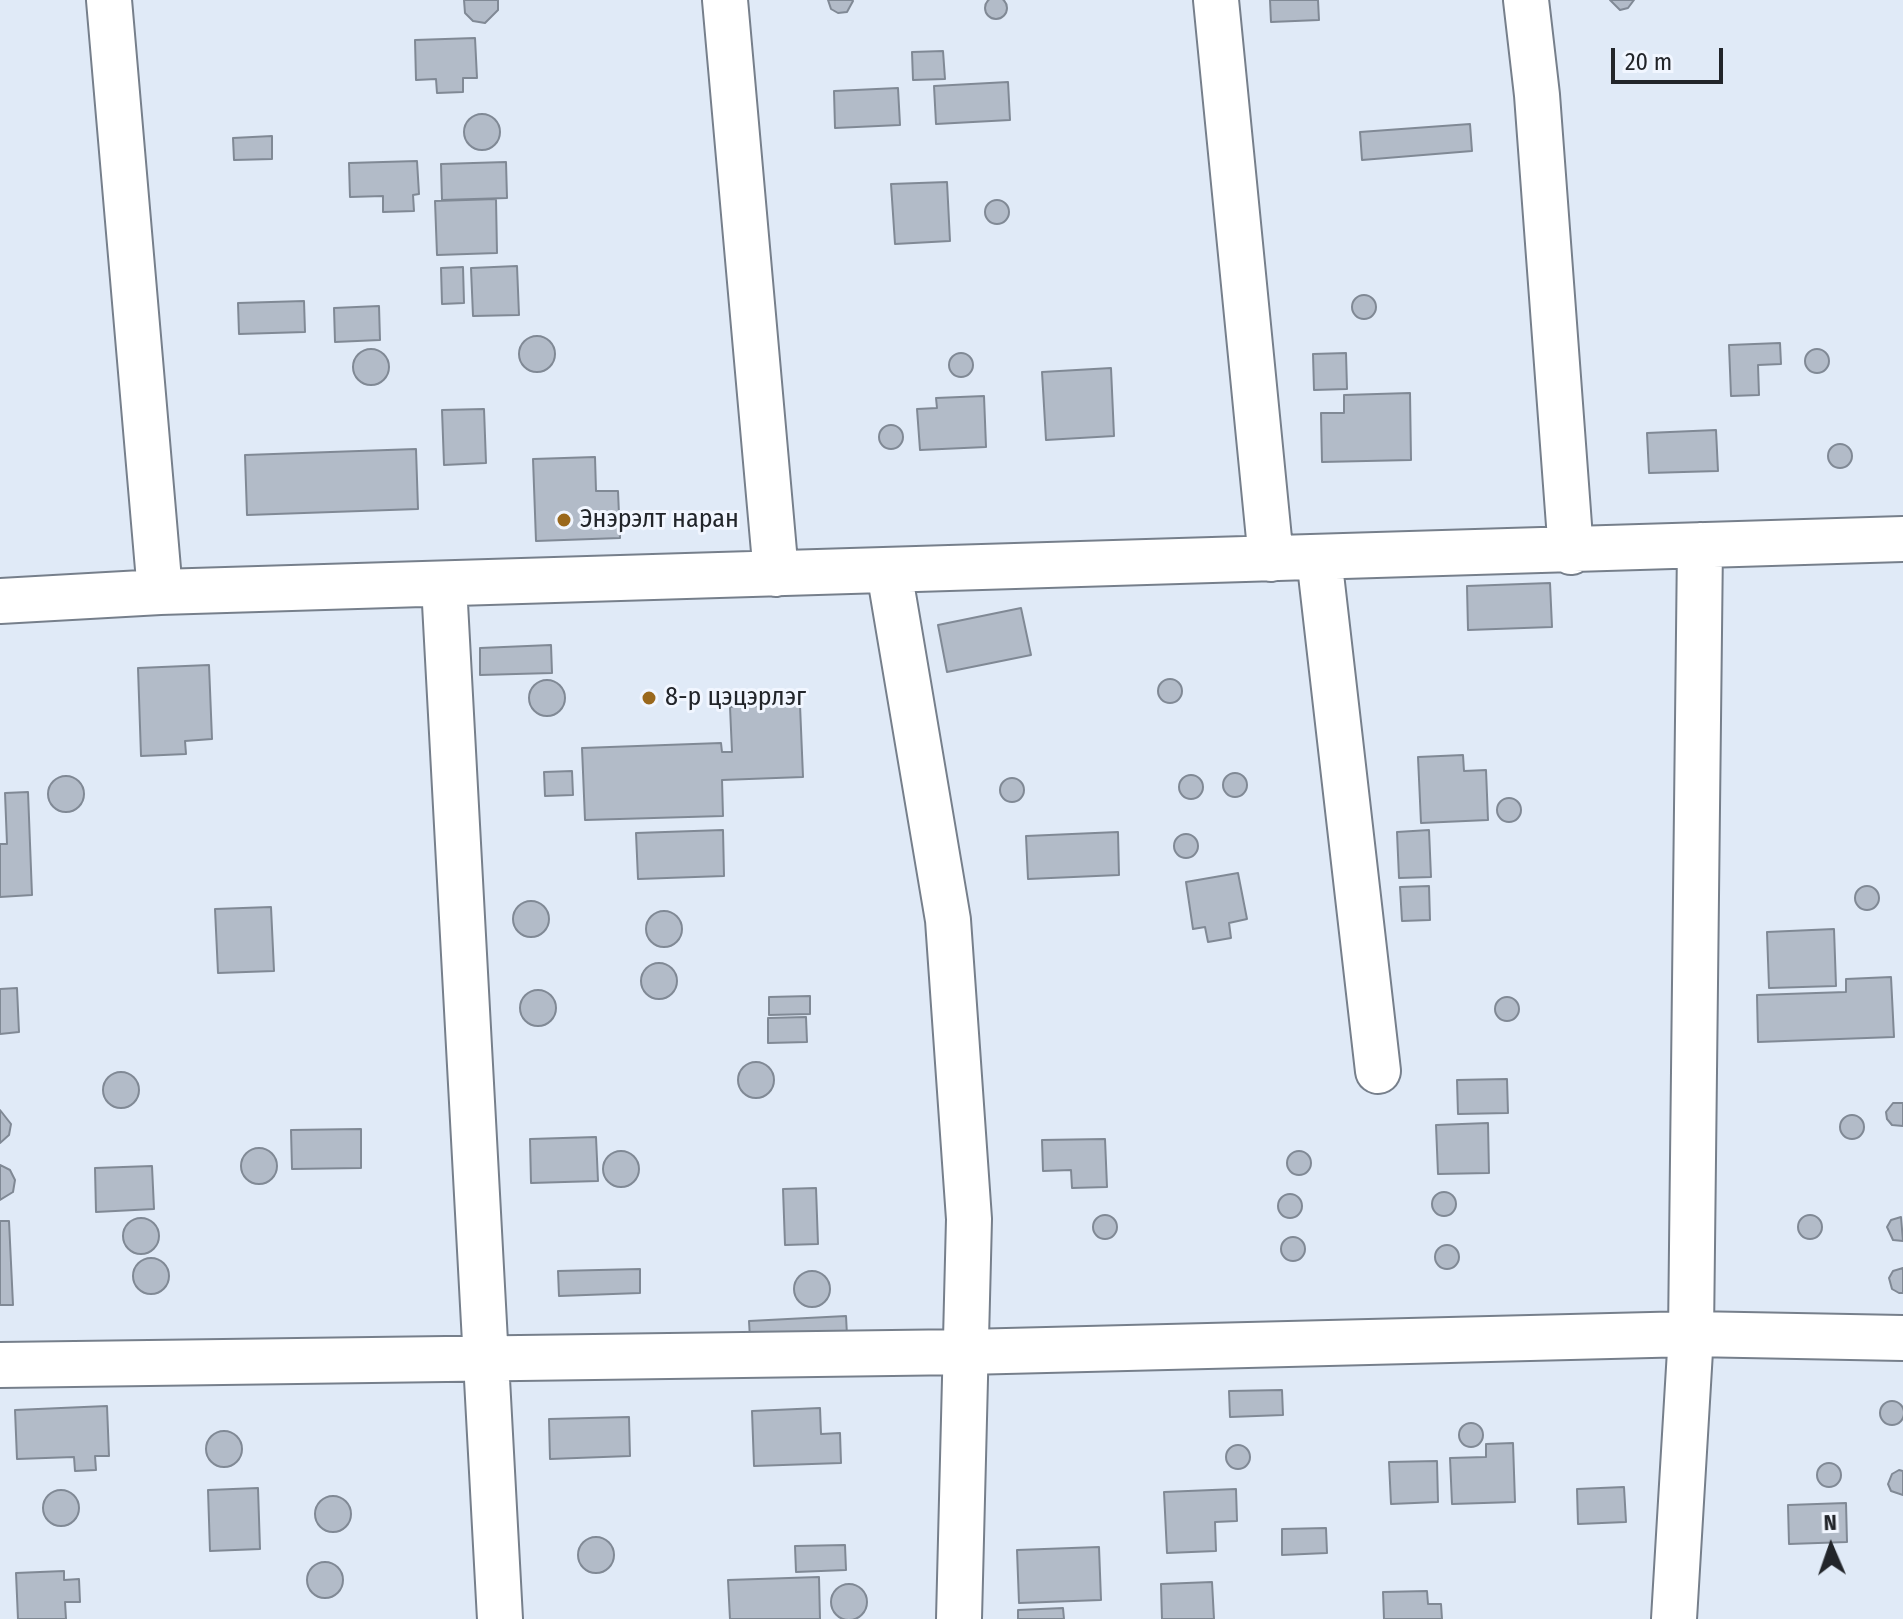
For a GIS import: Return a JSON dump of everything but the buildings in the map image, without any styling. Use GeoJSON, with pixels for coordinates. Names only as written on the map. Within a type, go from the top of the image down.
{"type":"FeatureCollection","features":[{"type":"Feature","properties":{"kind":"street"},"geometry":{"type":"LineString","coordinates":[[109,0],[160,592]]}},
{"type":"Feature","properties":{"kind":"street"},"geometry":{"type":"LineString","coordinates":[[725,0],[776,574]]}},
{"type":"Feature","properties":{"kind":"street"},"geometry":{"type":"LineString","coordinates":[[1216,0],[1271,559]]}},
{"type":"Feature","properties":{"kind":"street"},"geometry":{"type":"LineString","coordinates":[[1526,0],[1537,95],[1571,552]]}},
{"type":"Feature","properties":{"kind":"street"},"geometry":{"type":"LineString","coordinates":[[0,601],[160,592],[1571,552],[1903,539]]}},
{"type":"Feature","properties":{"kind":"street"},"geometry":{"type":"LineString","coordinates":[[1674,1619],[1691,1334],[1700,545]]}},
{"type":"Feature","properties":{"kind":"street"},"geometry":{"type":"LineString","coordinates":[[1319,557],[1378,1071]]}},
{"type":"Feature","properties":{"kind":"street"},"geometry":{"type":"LineString","coordinates":[[889,571],[948,920],[969,1219],[959,1619]]}},
{"type":"Feature","properties":{"kind":"street"},"geometry":{"type":"LineString","coordinates":[[444,585],[500,1619]]}},
{"type":"Feature","properties":{"kind":"street"},"geometry":{"type":"LineString","coordinates":[[0,1365],[966,1352],[1691,1334],[1903,1338]]}},
{"type":"Feature","properties":{"kind":"place","name":"Энэрэлт наран"},"geometry":{"type":"Point","coordinates":[564,520]}},
{"type":"Feature","properties":{"kind":"place","name":"8-р цэцэрлэг"},"geometry":{"type":"Point","coordinates":[649,698]}}]}
